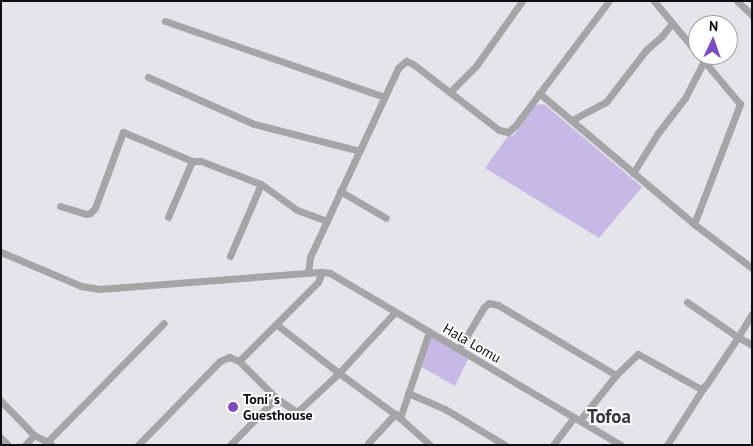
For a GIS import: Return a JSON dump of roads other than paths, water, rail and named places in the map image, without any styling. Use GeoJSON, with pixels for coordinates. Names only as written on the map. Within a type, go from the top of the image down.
{"type":"FeatureCollection","features":[{"type":"Feature","properties":{"kind":"street"},"geometry":{"type":"LineString","coordinates":[[450,92],[476,66],[522,1]]}},
{"type":"Feature","properties":{"kind":"street"},"geometry":{"type":"LineString","coordinates":[[308,273],[310,257],[398,68],[406,62],[413,64],[499,130],[508,132],[515,126],[609,1]]}},
{"type":"Feature","properties":{"kind":"street"},"geometry":{"type":"LineString","coordinates":[[654,1],[688,42]]}},
{"type":"Feature","properties":{"kind":"street"},"geometry":{"type":"LineString","coordinates":[[737,1],[752,15]]}},
{"type":"Feature","properties":{"kind":"street"},"geometry":{"type":"LineString","coordinates":[[165,21],[384,97]]}},
{"type":"Feature","properties":{"kind":"street"},"geometry":{"type":"LineString","coordinates":[[572,120],[606,102],[646,50],[662,36],[672,23]]}},
{"type":"Feature","properties":{"kind":"street"},"geometry":{"type":"LineString","coordinates":[[633,173],[658,133],[685,98],[702,65]]}},
{"type":"Feature","properties":{"kind":"street"},"geometry":{"type":"LineString","coordinates":[[694,224],[740,104],[707,65]]}},
{"type":"Feature","properties":{"kind":"street"},"geometry":{"type":"LineString","coordinates":[[148,77],[254,124],[360,152]]}},
{"type":"Feature","properties":{"kind":"street"},"geometry":{"type":"LineString","coordinates":[[540,93],[694,224],[752,268]]}},
{"type":"Feature","properties":{"kind":"street"},"geometry":{"type":"LineString","coordinates":[[60,206],[86,214],[95,208],[123,132],[192,161],[201,161],[261,184],[297,210],[327,221]]}},
{"type":"Feature","properties":{"kind":"street"},"geometry":{"type":"LineString","coordinates":[[168,216],[192,161]]}},
{"type":"Feature","properties":{"kind":"street"},"geometry":{"type":"LineString","coordinates":[[230,256],[261,184]]}},
{"type":"Feature","properties":{"kind":"street"},"geometry":{"type":"LineString","coordinates":[[340,191],[386,218]]}},
{"type":"Feature","properties":{"kind":"street","name":"Hala Lomu"},"geometry":{"type":"LineString","coordinates":[[1,252],[81,286],[99,289],[322,272],[330,273],[621,445]]}},
{"type":"Feature","properties":{"kind":"street"},"geometry":{"type":"LineString","coordinates":[[239,361],[318,282],[322,272]]}},
{"type":"Feature","properties":{"kind":"street"},"geometry":{"type":"LineString","coordinates":[[459,349],[484,307],[489,302],[498,305],[616,375]]}},
{"type":"Feature","properties":{"kind":"street"},"geometry":{"type":"LineString","coordinates":[[687,302],[752,345]]}},
{"type":"Feature","properties":{"kind":"street"},"geometry":{"type":"LineString","coordinates":[[138,445],[220,361],[229,357],[239,361],[276,398],[297,412],[339,373],[395,312]]}},
{"type":"Feature","properties":{"kind":"street"},"geometry":{"type":"LineString","coordinates":[[667,445],[752,314]]}},
{"type":"Feature","properties":{"kind":"street"},"geometry":{"type":"LineString","coordinates":[[1,401],[34,435],[50,443],[164,324]]}},
{"type":"Feature","properties":{"kind":"street"},"geometry":{"type":"LineString","coordinates":[[276,324],[398,416],[430,445]]}},
{"type":"Feature","properties":{"kind":"street"},"geometry":{"type":"LineString","coordinates":[[368,443],[398,416],[429,332]]}},
{"type":"Feature","properties":{"kind":"street"},"geometry":{"type":"LineString","coordinates":[[553,445],[616,375],[638,354],[697,388],[704,387]]}},
{"type":"Feature","properties":{"kind":"street"},"geometry":{"type":"LineString","coordinates":[[408,393],[445,409],[505,445]]}},
{"type":"Feature","properties":{"kind":"street"},"geometry":{"type":"LineString","coordinates":[[230,445],[276,398]]}},
{"type":"Feature","properties":{"kind":"street"},"geometry":{"type":"LineString","coordinates":[[25,445],[34,435]]}},
{"type":"Feature","properties":{"kind":"street"},"geometry":{"type":"LineString","coordinates":[[1,438],[8,445]]}},
{"type":"Feature","properties":{"kind":"place","name":"Toni' s Guesthouse"},"geometry":{"type":"Point","coordinates":[233,407]}},
{"type":"Feature","properties":{"kind":"district","name":"Tofoa"},"geometry":{"type":"Point","coordinates":[609,417]}}]}
